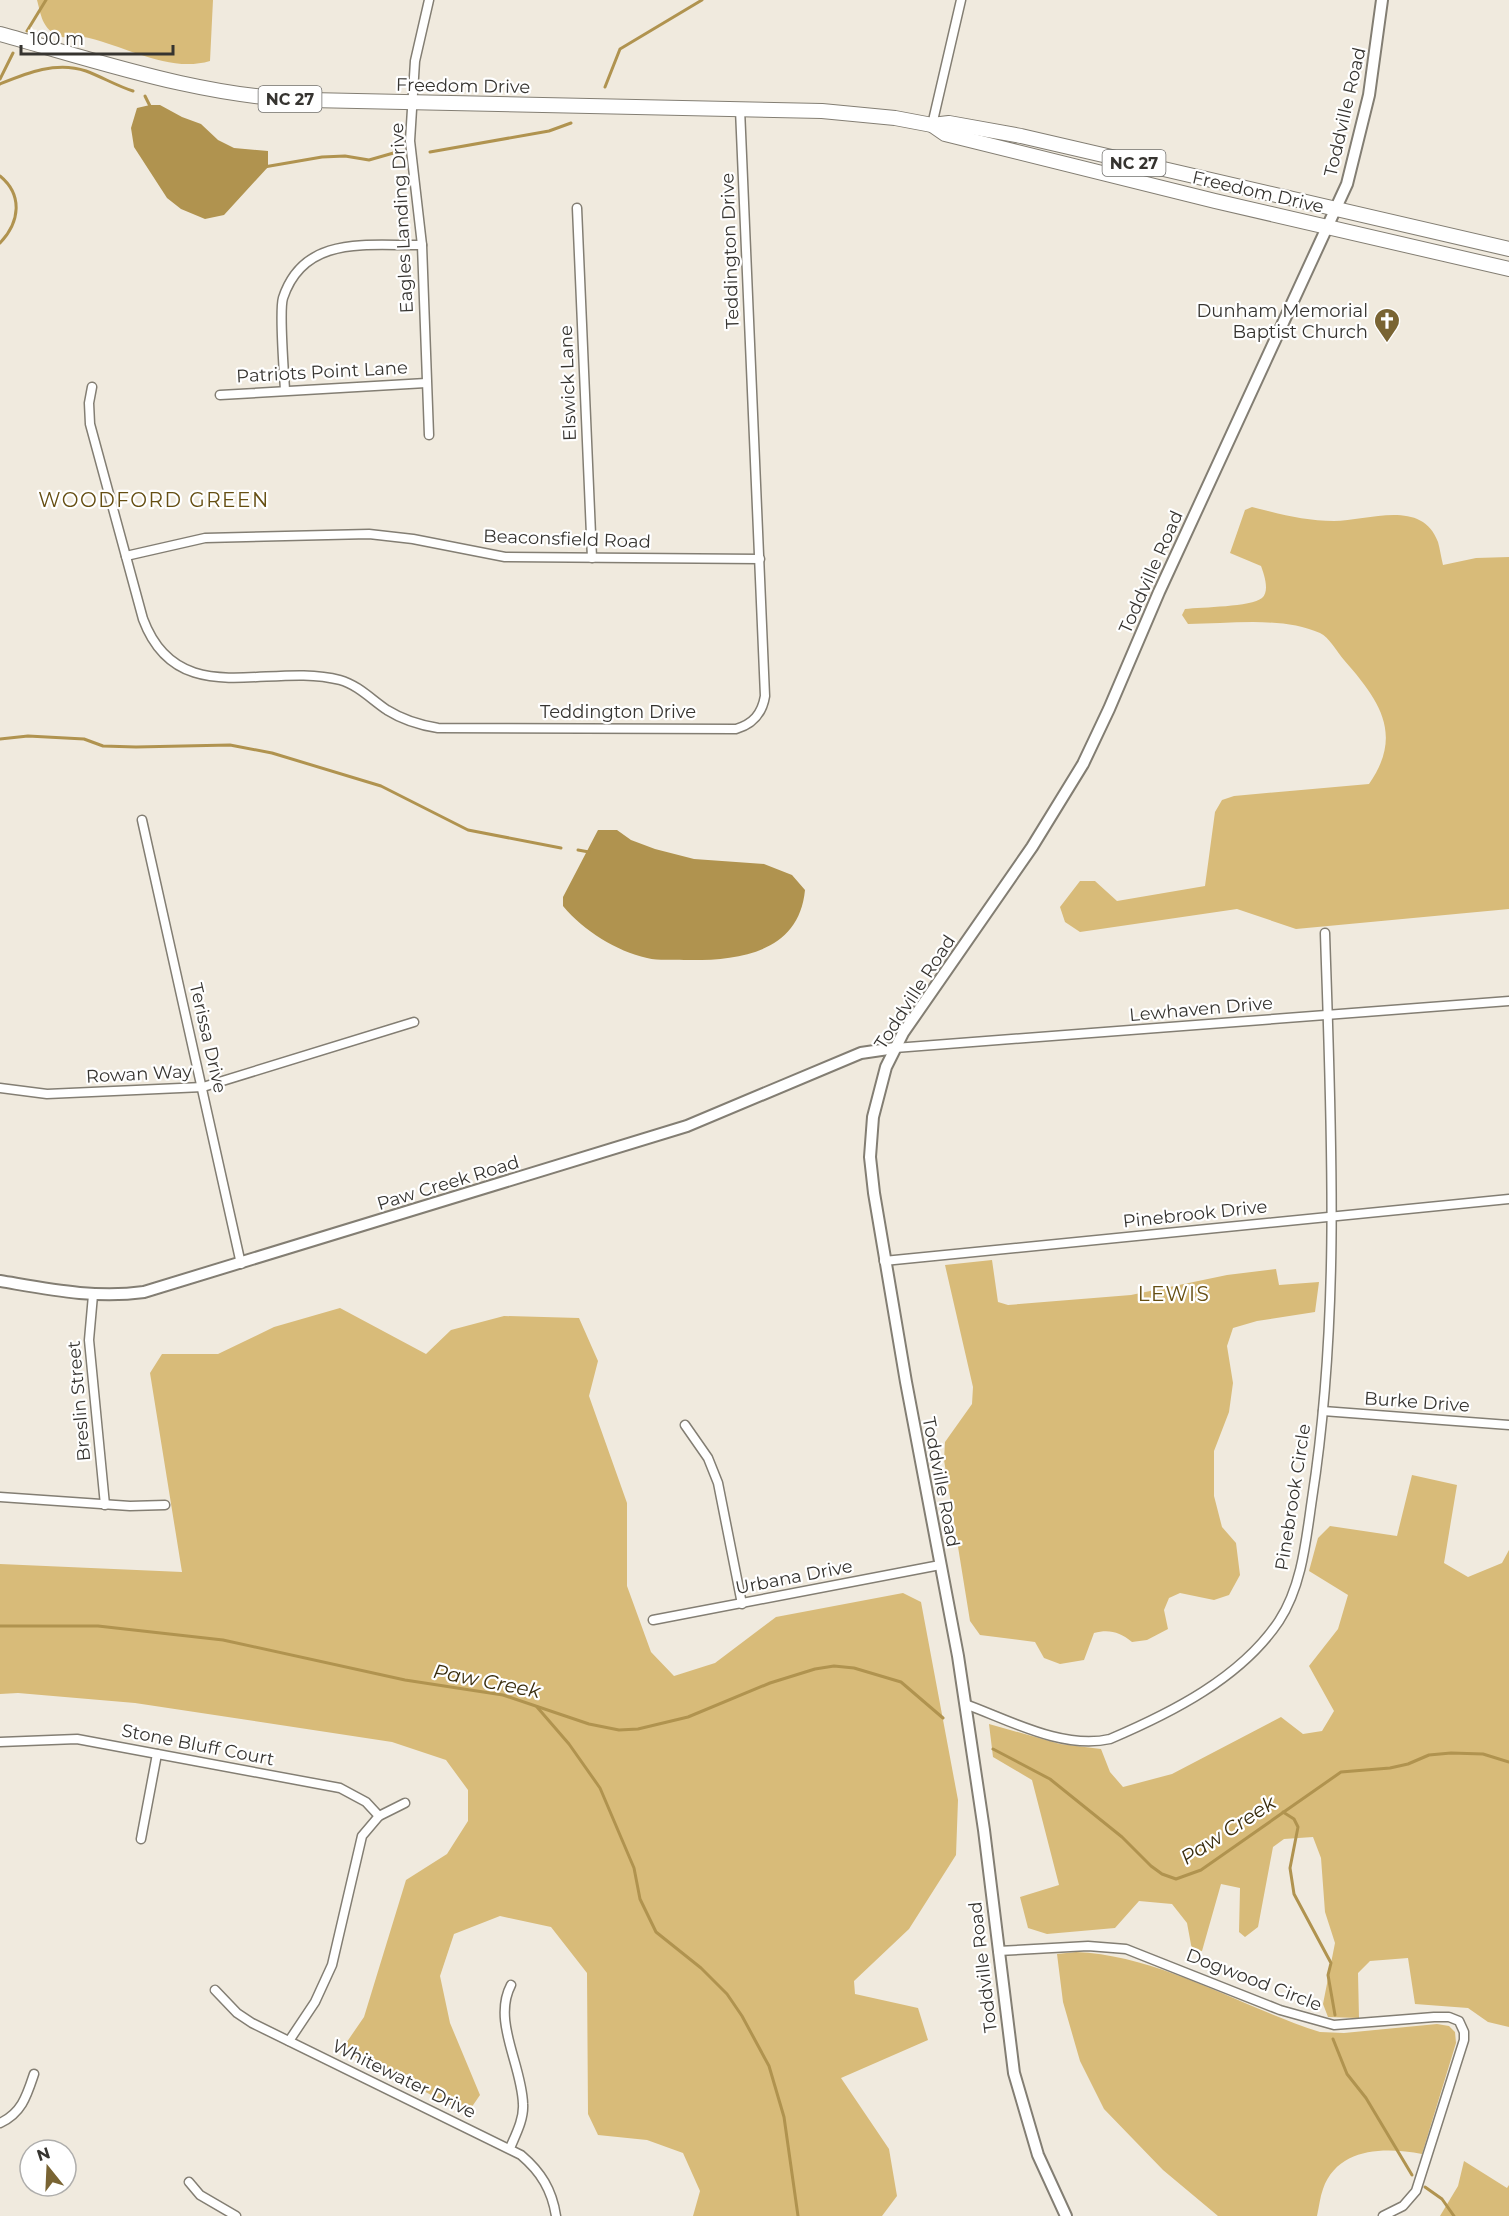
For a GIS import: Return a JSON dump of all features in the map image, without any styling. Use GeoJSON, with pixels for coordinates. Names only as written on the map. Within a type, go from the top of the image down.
{"type":"FeatureCollection","features":[{"type":"Feature","properties":{"kind":"main road","name":"Freedom Drive"},"geometry":{"type":"LineString","coordinates":[[0,34],[143,73],[225,91],[301,100],[740,109],[852,113],[932,125],[949,123],[1021,136],[1509,249]]}},
{"type":"Feature","properties":{"kind":"main road","name":"Freedom Drive"},"geometry":{"type":"LineString","coordinates":[[932,125],[945,134],[1509,269]]}},
{"type":"Feature","properties":{"kind":"street","name":"Eagles Landing Drive"},"geometry":{"type":"LineString","coordinates":[[429,0],[415,61],[411,164],[422,245],[429,435]]}},
{"type":"Feature","properties":{"kind":"street"},"geometry":{"type":"LineString","coordinates":[[932,125],[961,0]]}},
{"type":"Feature","properties":{"kind":"street","name":"Toddville Road"},"geometry":{"type":"LineString","coordinates":[[1066,2216],[1038,2155],[1019,2097],[1009,2043],[965,1704],[874,1193],[870,1144],[876,1098],[895,1048],[1027,856],[1083,764],[1347,184],[1362,128],[1382,0]]}},
{"type":"Feature","properties":{"kind":"street","name":"Teddington Drive"},"geometry":{"type":"LineString","coordinates":[[92,387],[89,403],[90,424],[147,630],[164,654],[181,668],[218,678],[320,677],[342,681],[356,687],[399,717],[438,728],[736,729],[746,726],[760,712],[765,696],[740,109]]}},
{"type":"Feature","properties":{"kind":"street","name":"Elswick Lane"},"geometry":{"type":"LineString","coordinates":[[578,208],[592,558]]}},
{"type":"Feature","properties":{"kind":"street"},"geometry":{"type":"LineString","coordinates":[[285,390],[283,299],[304,261],[340,247],[422,245]]}},
{"type":"Feature","properties":{"kind":"street","name":"Patriots Point Lane"},"geometry":{"type":"LineString","coordinates":[[220,395],[426,383]]}},
{"type":"Feature","properties":{"kind":"street","name":"Beaconsfield Road"},"geometry":{"type":"LineString","coordinates":[[126,556],[205,538],[369,534],[413,539],[489,556],[760,559]]}},
{"type":"Feature","properties":{"kind":"street","name":"Terissa Drive"},"geometry":{"type":"LineString","coordinates":[[142,820],[241,1264]]}},
{"type":"Feature","properties":{"kind":"street","name":"Pinebrook Circle"},"geometry":{"type":"LineString","coordinates":[[965,1704],[1038,1731],[1076,1741],[1097,1742],[1137,1728],[1184,1702],[1238,1665],[1263,1642],[1280,1619],[1297,1579],[1316,1475],[1329,1331],[1331,1217],[1326,933]]}},
{"type":"Feature","properties":{"kind":"street","name":"Lewhaven Drive"},"geometry":{"type":"LineString","coordinates":[[895,1048],[1509,1001]]}},
{"type":"Feature","properties":{"kind":"street","name":"Rowan Way"},"geometry":{"type":"LineString","coordinates":[[0,1088],[47,1094],[203,1087],[414,1022]]}},
{"type":"Feature","properties":{"kind":"street","name":"Paw Creek Road"},"geometry":{"type":"LineString","coordinates":[[0,1281],[93,1295],[122,1296],[144,1292],[687,1126],[861,1053],[895,1048]]}},
{"type":"Feature","properties":{"kind":"street","name":"Pinebrook Drive"},"geometry":{"type":"LineString","coordinates":[[885,1261],[1509,1199]]}},
{"type":"Feature","properties":{"kind":"street","name":"Breslin Street"},"geometry":{"type":"LineString","coordinates":[[93,1295],[89,1340],[105,1505]]}},
{"type":"Feature","properties":{"kind":"street","name":"Burke Drive"},"geometry":{"type":"LineString","coordinates":[[1323,1412],[1509,1425]]}},
{"type":"Feature","properties":{"kind":"street"},"geometry":{"type":"LineString","coordinates":[[685,1425],[708,1458],[718,1483],[741,1604]]}},
{"type":"Feature","properties":{"kind":"street"},"geometry":{"type":"LineString","coordinates":[[0,1497],[105,1505],[165,1505]]}},
{"type":"Feature","properties":{"kind":"street","name":"Urbana Drive"},"geometry":{"type":"LineString","coordinates":[[653,1620],[940,1565]]}},
{"type":"Feature","properties":{"kind":"street","name":"Stone Bluff Court"},"geometry":{"type":"LineString","coordinates":[[0,1742],[63,1738],[340,1788],[366,1802],[379,1816]]}},
{"type":"Feature","properties":{"kind":"street"},"geometry":{"type":"LineString","coordinates":[[141,1839],[157,1754]]}},
{"type":"Feature","properties":{"kind":"street"},"geometry":{"type":"LineString","coordinates":[[289,2041],[315,2002],[327,1978],[346,1912],[357,1849],[362,1836],[379,1816],[405,1803]]}},
{"type":"Feature","properties":{"kind":"street","name":"Dogwood Circle"},"geometry":{"type":"LineString","coordinates":[[998,1951],[1088,1946],[1126,1949],[1280,2010],[1334,2025],[1434,2017],[1449,2017],[1459,2021],[1464,2032],[1464,2040],[1416,2192],[1403,2206],[1383,2216]]}},
{"type":"Feature","properties":{"kind":"street"},"geometry":{"type":"LineString","coordinates":[[510,2148],[518,2131],[523,2103],[506,2021],[506,1995],[511,1985]]}},
{"type":"Feature","properties":{"kind":"street","name":"Whitewater Drive"},"geometry":{"type":"LineString","coordinates":[[215,1990],[237,2013],[521,2155],[539,2172],[548,2185],[556,2216]]}},
{"type":"Feature","properties":{"kind":"street"},"geometry":{"type":"LineString","coordinates":[[0,2123],[14,2115],[26,2099],[34,2073]]}},
{"type":"Feature","properties":{"kind":"street"},"geometry":{"type":"LineString","coordinates":[[189,2182],[200,2195],[236,2216]]}},
{"type":"Feature","properties":{"kind":"shaded area"},"geometry":{"type":"Polygon","coordinates":[[[37,0],[213,0],[210,61],[180,64],[89,38],[56,35],[45,24],[37,0]]]}},
{"type":"Feature","properties":{"kind":"shaded area"},"geometry":{"type":"Polygon","coordinates":[[[160,105],[201,124],[218,140],[234,148],[268,151],[268,167],[224,215],[205,219],[181,209],[167,198],[134,147],[131,128],[137,108],[160,105]]]}},
{"type":"Feature","properties":{"kind":"shaded area"},"geometry":{"type":"Polygon","coordinates":[[[1252,507],[1292,517],[1323,521],[1392,515],[1407,516],[1420,520],[1430,528],[1438,542],[1443,565],[1476,558],[1509,557],[1509,909],[1296,929],[1237,909],[1080,932],[1065,922],[1060,907],[1080,881],[1095,881],[1117,901],[1205,886],[1215,812],[1222,800],[1234,796],[1369,784],[1379,766],[1385,749],[1386,733],[1383,718],[1368,689],[1323,635],[1289,624],[1238,622],[1188,624],[1182,615],[1185,609],[1248,603],[1264,595],[1266,582],[1261,566],[1230,553],[1245,510],[1252,507]]]}},
{"type":"Feature","properties":{"kind":"shaded area"},"geometry":{"type":"Polygon","coordinates":[[[598,830],[617,830],[631,840],[694,859],[764,864],[792,875],[805,890],[800,911],[791,928],[778,941],[744,955],[704,960],[661,960],[635,955],[601,939],[563,906],[563,897],[598,830]]]}},
{"type":"Feature","properties":{"kind":"shaded area"},"geometry":{"type":"Polygon","coordinates":[[[992,1260],[998,1302],[1008,1305],[1131,1295],[1227,1275],[1276,1269],[1279,1285],[1319,1282],[1315,1312],[1257,1321],[1233,1328],[1227,1346],[1233,1383],[1229,1412],[1214,1451],[1214,1496],[1222,1527],[1236,1543],[1240,1575],[1229,1595],[1214,1600],[1180,1593],[1169,1598],[1164,1610],[1168,1629],[1147,1640],[1132,1642],[1114,1632],[1094,1633],[1084,1660],[1060,1664],[1044,1658],[1035,1642],[980,1635],[970,1621],[944,1460],[945,1442],[972,1404],[973,1387],[945,1265],[992,1260]]]}},
{"type":"Feature","properties":{"kind":"shaded area"},"geometry":{"type":"Polygon","coordinates":[[[340,1308],[426,1354],[451,1330],[504,1316],[579,1318],[598,1361],[589,1396],[627,1503],[627,1586],[651,1652],[674,1676],[715,1663],[776,1617],[903,1593],[921,1602],[958,1800],[956,1855],[909,1929],[854,1981],[855,1994],[918,2008],[928,2040],[841,2078],[889,2149],[897,2196],[882,2216],[693,2216],[700,2191],[683,2153],[647,2140],[598,2135],[588,2114],[587,1973],[551,1927],[500,1916],[454,1934],[440,1976],[450,2023],[480,2095],[467,2114],[369,2062],[340,2052],[364,2017],[406,1880],[447,1854],[468,1821],[468,1790],[446,1760],[392,1742],[135,1703],[18,1693],[0,1694],[0,1564],[182,1572],[150,1373],[162,1354],[218,1354],[274,1327],[340,1308]]]}},
{"type":"Feature","properties":{"kind":"shaded area"},"geometry":{"type":"Polygon","coordinates":[[[1412,1475],[1457,1485],[1444,1563],[1468,1577],[1502,1563],[1509,1550],[1509,2027],[1488,2022],[1468,2008],[1415,2004],[1408,1958],[1370,1961],[1358,1973],[1359,2018],[1328,2017],[1323,2004],[1335,1943],[1325,1912],[1321,1858],[1313,1837],[1284,1839],[1273,1847],[1258,1927],[1245,1937],[1239,1932],[1240,1888],[1221,1884],[1202,1951],[1192,1950],[1187,1923],[1172,1904],[1139,1901],[1115,1928],[1047,1934],[1028,1928],[1020,1897],[1059,1885],[1032,1780],[993,1757],[989,1724],[1060,1744],[1101,1749],[1110,1772],[1123,1787],[1172,1774],[1281,1717],[1303,1734],[1322,1731],[1334,1711],[1309,1666],[1338,1629],[1348,1595],[1309,1571],[1318,1538],[1330,1526],[1397,1536],[1412,1475]]]}},
{"type":"Feature","properties":{"kind":"shaded area"},"geometry":{"type":"Polygon","coordinates":[[[1076,1952],[1107,1955],[1169,1972],[1320,2032],[1344,2033],[1437,2024],[1449,2026],[1455,2032],[1456,2043],[1422,2154],[1378,2151],[1351,2158],[1330,2175],[1322,2192],[1317,2216],[1218,2216],[1163,2170],[1104,2109],[1080,2061],[1063,2002],[1057,1954],[1076,1952]]]}},
{"type":"Feature","properties":{"kind":"shaded area"},"geometry":{"type":"Polygon","coordinates":[[[1464,2161],[1507,2188],[1509,2185],[1509,2216],[1440,2216],[1458,2186],[1464,2161]]]}},
{"type":"Feature","properties":{"kind":"waterway"},"geometry":{"type":"LineString","coordinates":[[27,31],[46,0]]}},
{"type":"Feature","properties":{"kind":"waterway"},"geometry":{"type":"LineString","coordinates":[[605,87],[620,49],[702,0]]}},
{"type":"Feature","properties":{"kind":"waterway"},"geometry":{"type":"LineString","coordinates":[[0,79],[13,53]]}},
{"type":"Feature","properties":{"kind":"waterway"},"geometry":{"type":"LineString","coordinates":[[0,84],[31,72],[64,67],[86,71],[133,91]]}},
{"type":"Feature","properties":{"kind":"waterway"},"geometry":{"type":"LineString","coordinates":[[145,96],[151,108]]}},
{"type":"Feature","properties":{"kind":"waterway"},"geometry":{"type":"LineString","coordinates":[[430,152],[549,131],[571,123]]}},
{"type":"Feature","properties":{"kind":"waterway"},"geometry":{"type":"LineString","coordinates":[[264,167],[322,157],[345,156],[369,160],[397,152]]}},
{"type":"Feature","properties":{"kind":"waterway"},"geometry":{"type":"LineString","coordinates":[[0,176],[13,192],[16,209],[12,226],[0,243]]}},
{"type":"Feature","properties":{"kind":"waterway"},"geometry":{"type":"LineString","coordinates":[[0,739],[28,736],[84,739],[103,746],[136,747],[230,745],[272,753],[381,786],[468,830],[561,848]]}},
{"type":"Feature","properties":{"kind":"waterway"},"geometry":{"type":"LineString","coordinates":[[578,850],[589,852]]}},
{"type":"Feature","properties":{"kind":"waterway","name":"Paw Creek"},"geometry":{"type":"LineString","coordinates":[[0,1626],[98,1626],[223,1640],[405,1680],[503,1695],[589,1724],[619,1730],[638,1729],[688,1717],[770,1683],[815,1669],[834,1666],[854,1668],[901,1682],[943,1718]]}},
{"type":"Feature","properties":{"kind":"waterway"},"geometry":{"type":"LineString","coordinates":[[537,1707],[569,1744],[600,1788],[634,1868],[640,1899],[656,1932],[701,1968],[727,1994],[742,2016],[769,2066],[784,2117],[798,2216]]}},
{"type":"Feature","properties":{"kind":"waterway","name":"Paw Creek"},"geometry":{"type":"LineString","coordinates":[[993,1749],[1050,1779],[1122,1837],[1151,1866],[1162,1874],[1176,1879],[1201,1870],[1341,1772],[1390,1768],[1408,1764],[1429,1755],[1451,1753],[1483,1754],[1509,1762]]}},
{"type":"Feature","properties":{"kind":"waterway"},"geometry":{"type":"LineString","coordinates":[[1283,1812],[1294,1819],[1298,1827],[1290,1868],[1294,1894],[1331,1963],[1328,1975],[1335,2015]]}},
{"type":"Feature","properties":{"kind":"waterway"},"geometry":{"type":"LineString","coordinates":[[1333,2039],[1347,2074],[1366,2098],[1412,2175]]}},
{"type":"Feature","properties":{"kind":"waterway"},"geometry":{"type":"LineString","coordinates":[[1425,2187],[1442,2199],[1454,2216]]}},
{"type":"Feature","properties":{"kind":"place","name":"Dunham Memorial Baptist Church"},"geometry":{"type":"Point","coordinates":[1387,344]}},
{"type":"Feature","properties":{"kind":"district","name":"WOODFORD GREEN"},"geometry":{"type":"Point","coordinates":[154,500]}},
{"type":"Feature","properties":{"kind":"district","name":"LEWIS"},"geometry":{"type":"Point","coordinates":[1174,1294]}}]}
